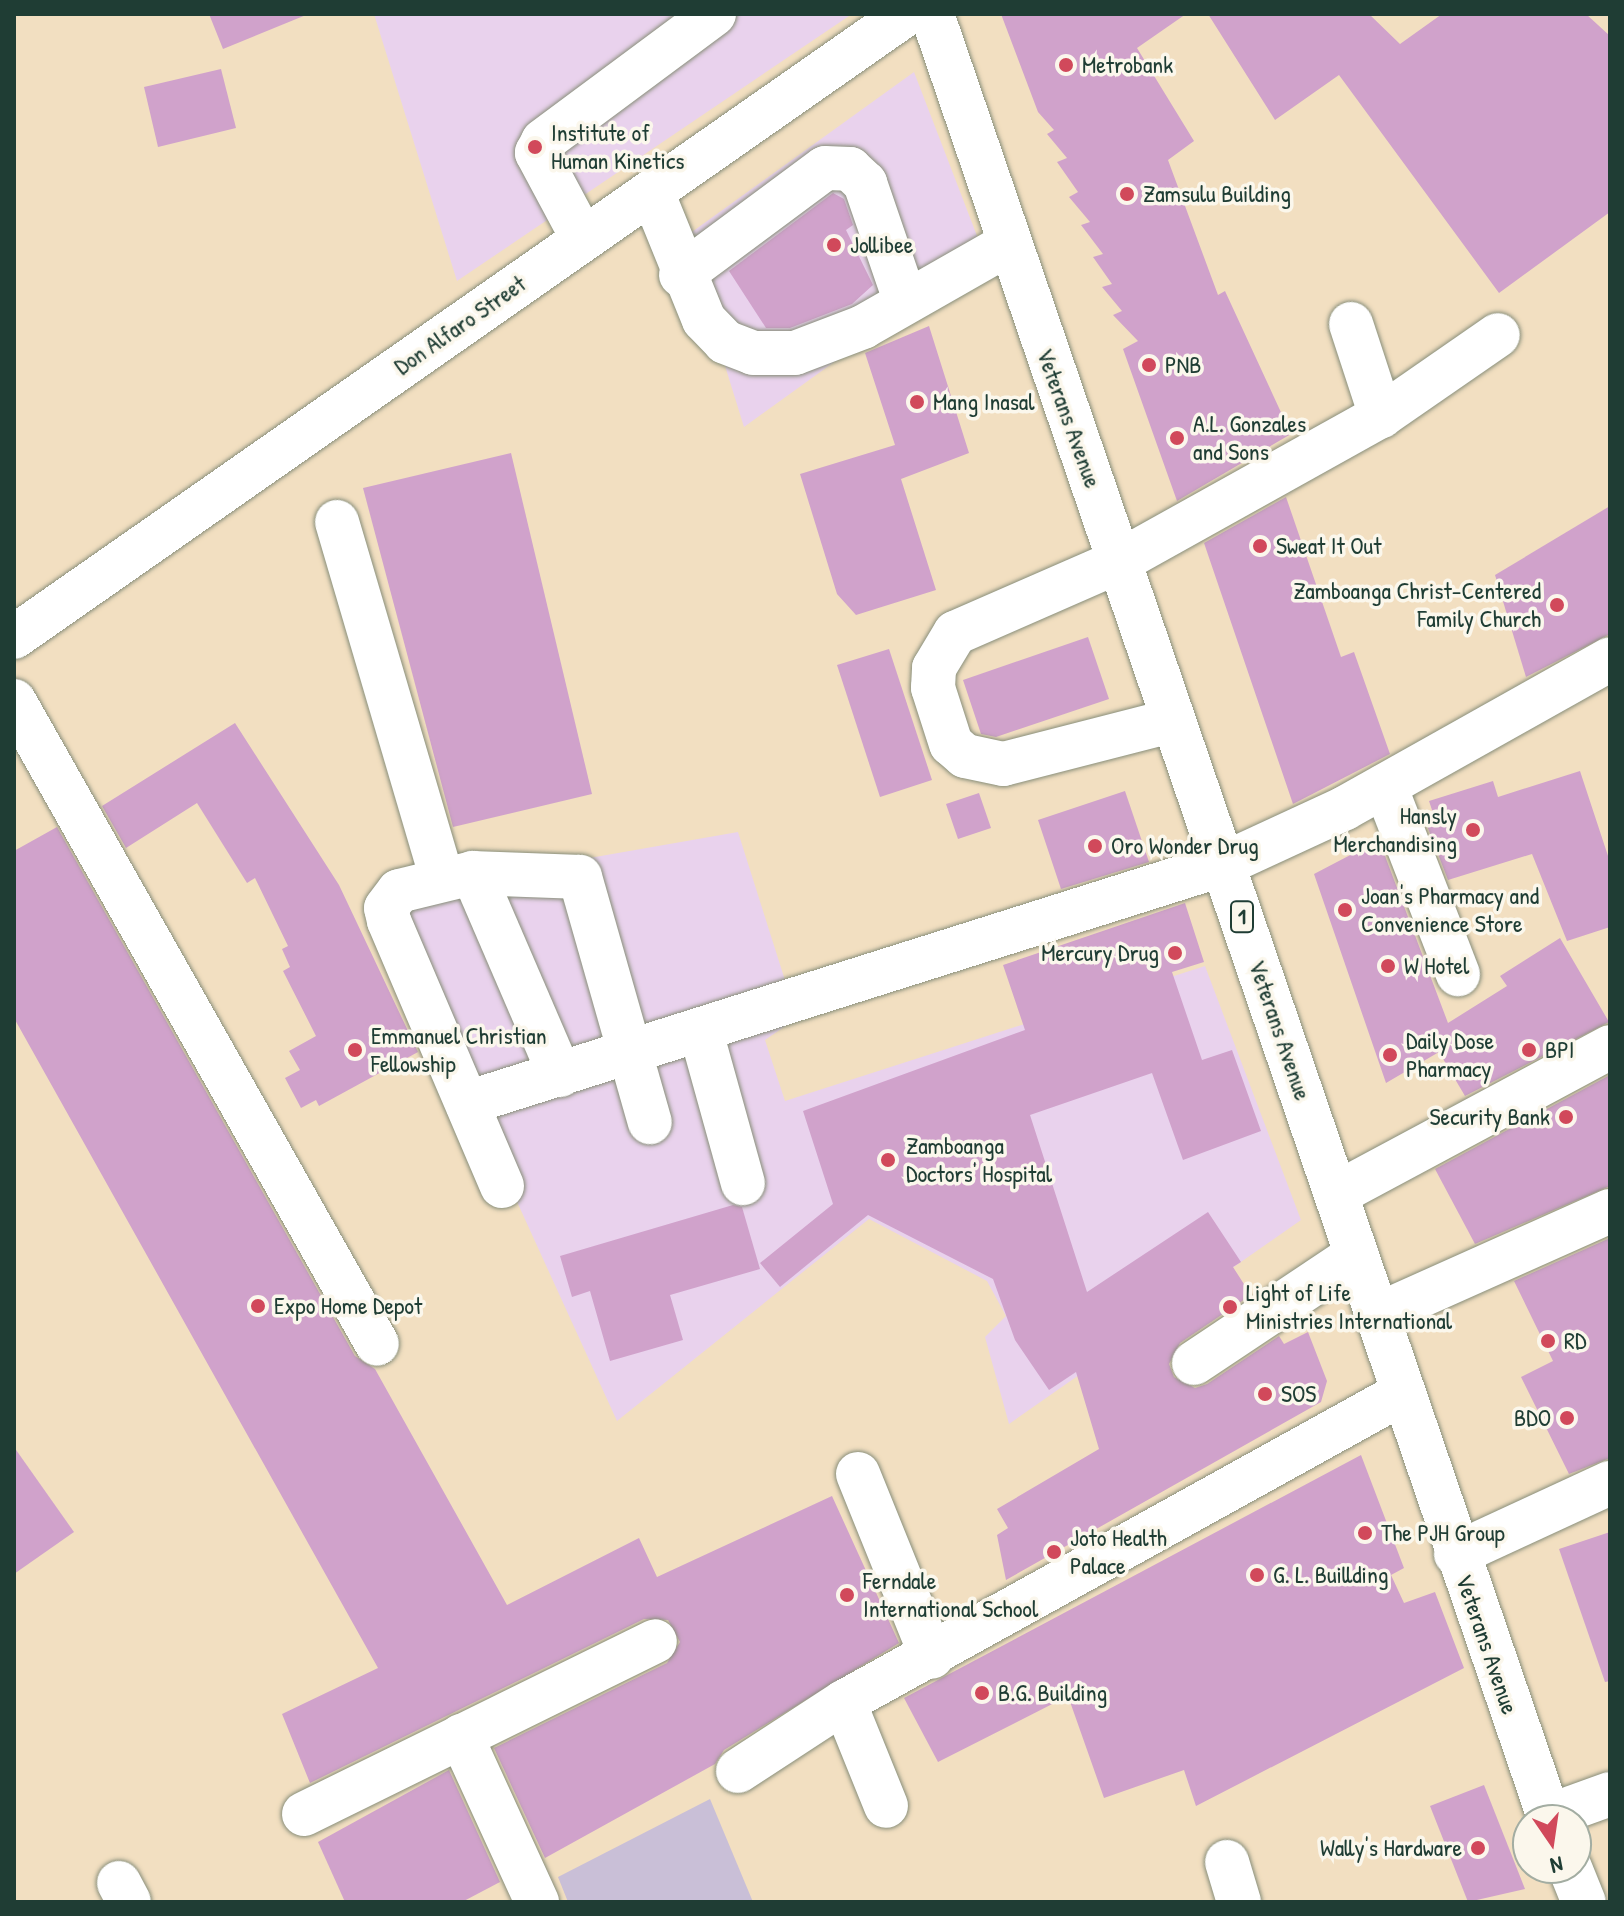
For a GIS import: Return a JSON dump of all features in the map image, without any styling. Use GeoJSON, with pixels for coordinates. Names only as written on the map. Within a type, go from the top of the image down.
{"type":"FeatureCollection","features":[{"type":"Feature","properties":{"kind":"main road"},"geometry":{"type":"LineString","coordinates":[[583,239],[537,153],[543,141],[714,14]]}},
{"type":"Feature","properties":{"kind":"main road","name":"Don Alfaro Street"},"geometry":{"type":"LineString","coordinates":[[14,637],[906,14]]}},
{"type":"Feature","properties":{"kind":"main road","name":"Veterans Avenue"},"geometry":{"type":"LineString","coordinates":[[932,14],[1007,245],[1120,561],[1171,721],[1224,864],[1401,1394],[1544,1804]]}},
{"type":"Feature","properties":{"kind":"main road"},"geometry":{"type":"LineString","coordinates":[[681,275],[825,168],[850,169],[865,183],[905,300]]}},
{"type":"Feature","properties":{"kind":"main road"},"geometry":{"type":"LineString","coordinates":[[652,192],[681,275],[725,342],[772,356],[863,327],[905,300],[1007,245]]}},
{"type":"Feature","properties":{"kind":"main road"},"geometry":{"type":"LineString","coordinates":[[1351,324],[1381,416]]}},
{"type":"Feature","properties":{"kind":"main road"},"geometry":{"type":"LineString","coordinates":[[1171,721],[1003,764],[965,756],[951,744],[933,688],[934,668],[955,633],[1120,561],[1381,416],[1498,335]]}},
{"type":"Feature","properties":{"kind":"main road"},"geometry":{"type":"LineString","coordinates":[[337,522],[457,875],[560,1075]]}},
{"type":"Feature","properties":{"kind":"main road"},"geometry":{"type":"LineString","coordinates":[[467,1103],[632,1054],[1224,864],[1385,786],[1610,659]]}},
{"type":"Feature","properties":{"kind":"main road"},"geometry":{"type":"LineString","coordinates":[[14,701],[377,1344]]}},
{"type":"Feature","properties":{"kind":"main road"},"geometry":{"type":"LineString","coordinates":[[1385,786],[1458,974]]}},
{"type":"Feature","properties":{"kind":"main road"},"geometry":{"type":"LineString","coordinates":[[502,1186],[386,908],[399,891],[457,875],[580,877],[650,1122]]}},
{"type":"Feature","properties":{"kind":"main road"},"geometry":{"type":"LineString","coordinates":[[701,1032],[743,1183]]}},
{"type":"Feature","properties":{"kind":"main road"},"geometry":{"type":"LineString","coordinates":[[1336,1194],[1610,1047]]}},
{"type":"Feature","properties":{"kind":"main road"},"geometry":{"type":"LineString","coordinates":[[1375,1316],[1610,1211]]}},
{"type":"Feature","properties":{"kind":"main road"},"geometry":{"type":"LineString","coordinates":[[1194,1363],[1356,1255]]}},
{"type":"Feature","properties":{"kind":"main road"},"geometry":{"type":"LineString","coordinates":[[738,1771],[844,1702],[932,1657],[1401,1394]]}},
{"type":"Feature","properties":{"kind":"main road"},"geometry":{"type":"LineString","coordinates":[[858,1474],[932,1657]]}},
{"type":"Feature","properties":{"kind":"main road"},"geometry":{"type":"LineString","coordinates":[[1456,1554],[1610,1483]]}},
{"type":"Feature","properties":{"kind":"main road"},"geometry":{"type":"LineString","coordinates":[[304,1814],[655,1641]]}},
{"type":"Feature","properties":{"kind":"main road"},"geometry":{"type":"LineString","coordinates":[[844,1702],[886,1806]]}},
{"type":"Feature","properties":{"kind":"main road"},"geometry":{"type":"LineString","coordinates":[[461,1736],[532,1890]]}},
{"type":"Feature","properties":{"kind":"main road"},"geometry":{"type":"LineString","coordinates":[[1585,1804],[1610,1794]]}},
{"type":"Feature","properties":{"kind":"shaded area","name":"Institute of Human Kinetics"},"geometry":{"type":"Polygon","coordinates":[[[374,14],[852,14],[457,281],[374,14]]]}},
{"type":"Feature","properties":{"kind":"shaded area","name":"Jollibee"},"geometry":{"type":"Polygon","coordinates":[[[914,72],[984,254],[744,427],[685,237],[914,72]]]}},
{"type":"Feature","properties":{"kind":"shaded area","name":"Zamboanga Doctors' Hospital"},"geometry":{"type":"Polygon","coordinates":[[[738,832],[797,1018],[765,1040],[785,1101],[1205,966],[1301,1220],[1009,1424],[985,1337],[1006,1316],[987,1281],[869,1219],[617,1421],[377,895],[738,832]]]}},
{"type":"Feature","properties":{"kind":"shaded area"},"geometry":{"type":"Polygon","coordinates":[[[710,1799],[753,1902],[568,1902],[558,1877],[710,1799]]]}},
{"type":"Feature","properties":{"kind":"building"},"geometry":{"type":"Polygon","coordinates":[[[209,14],[305,14],[306,15],[223,49],[209,14]]]}},
{"type":"Feature","properties":{"kind":"building"},"geometry":{"type":"Polygon","coordinates":[[[1001,14],[1186,14],[1137,48],[1194,141],[1168,160],[1218,295],[1225,291],[1291,434],[1177,501],[1123,349],[1138,341],[1113,315],[1122,311],[1102,287],[1112,284],[1093,257],[1103,254],[1081,225],[1090,222],[1069,197],[1078,192],[1057,162],[1067,158],[1047,134],[1054,130],[1038,112],[1001,14]]]}},
{"type":"Feature","properties":{"kind":"building"},"geometry":{"type":"Polygon","coordinates":[[[1208,14],[1369,14],[1400,44],[1442,14],[1586,14],[1610,36],[1610,212],[1499,293],[1339,75],[1275,120],[1208,14]]]}},
{"type":"Feature","properties":{"kind":"building"},"geometry":{"type":"Polygon","coordinates":[[[221,69],[236,128],[158,147],[144,87],[221,69]]]}},
{"type":"Feature","properties":{"kind":"building"},"geometry":{"type":"Polygon","coordinates":[[[833,193],[844,199],[853,225],[846,230],[873,285],[852,304],[790,328],[766,328],[729,271],[833,193]]]}},
{"type":"Feature","properties":{"kind":"building"},"geometry":{"type":"Polygon","coordinates":[[[929,326],[969,453],[901,479],[936,590],[856,615],[837,594],[800,474],[895,445],[865,353],[929,326]]]}},
{"type":"Feature","properties":{"kind":"building"},"geometry":{"type":"Polygon","coordinates":[[[511,453],[592,794],[453,827],[363,488],[511,453]]]}},
{"type":"Feature","properties":{"kind":"building"},"geometry":{"type":"Polygon","coordinates":[[[1286,497],[1341,657],[1354,652],[1390,754],[1293,804],[1204,543],[1286,497]]]}},
{"type":"Feature","properties":{"kind":"building","name":"Zamboanga Christ-Centered Family Church"},"geometry":{"type":"Polygon","coordinates":[[[1610,506],[1610,634],[1526,677],[1495,575],[1610,506]]]}},
{"type":"Feature","properties":{"kind":"building"},"geometry":{"type":"Polygon","coordinates":[[[1088,637],[1109,699],[996,737],[981,734],[963,680],[1088,637]]]}},
{"type":"Feature","properties":{"kind":"building"},"geometry":{"type":"Polygon","coordinates":[[[889,649],[932,780],[880,797],[837,665],[889,649]]]}},
{"type":"Feature","properties":{"kind":"building"},"geometry":{"type":"Polygon","coordinates":[[[235,723],[339,885],[418,1052],[319,1106],[316,1100],[301,1108],[285,1078],[300,1070],[289,1051],[316,1036],[283,971],[290,967],[282,949],[288,946],[255,878],[247,883],[197,803],[126,848],[102,806],[235,723]]]}},
{"type":"Feature","properties":{"kind":"building"},"geometry":{"type":"Polygon","coordinates":[[[1580,771],[1610,862],[1610,927],[1567,941],[1532,854],[1448,880],[1424,818],[1433,813],[1429,801],[1493,781],[1498,797],[1580,771]]]}},
{"type":"Feature","properties":{"kind":"building","name":"Oro Wonder Drug"},"geometry":{"type":"Polygon","coordinates":[[[1125,791],[1149,862],[1061,889],[1038,820],[1125,791]]]}},
{"type":"Feature","properties":{"kind":"building"},"geometry":{"type":"Polygon","coordinates":[[[979,793],[991,828],[958,839],[946,804],[979,793]]]}},
{"type":"Feature","properties":{"kind":"building"},"geometry":{"type":"Polygon","coordinates":[[[57,827],[355,1356],[375,1369],[507,1605],[639,1538],[657,1577],[832,1496],[899,1643],[724,1750],[715,1764],[545,1858],[494,1748],[667,1663],[680,1642],[668,1620],[644,1619],[310,1783],[282,1714],[378,1668],[14,1018],[14,851],[57,827]]]}},
{"type":"Feature","properties":{"kind":"building"},"geometry":{"type":"Polygon","coordinates":[[[1379,840],[1448,1023],[1507,986],[1500,976],[1560,938],[1609,1022],[1465,1096],[1439,1052],[1386,1083],[1314,874],[1379,840]]]}},
{"type":"Feature","properties":{"kind":"building"},"geometry":{"type":"Polygon","coordinates":[[[1185,903],[1204,962],[1172,972],[1202,1060],[1232,1050],[1261,1131],[1183,1160],[1152,1073],[1030,1115],[1087,1292],[1208,1212],[1241,1262],[1233,1267],[1251,1295],[1180,1343],[1169,1364],[1174,1377],[1195,1388],[1207,1384],[1279,1336],[1284,1344],[1308,1332],[1327,1381],[1321,1402],[1006,1580],[997,1535],[1008,1528],[997,1509],[1099,1449],[1076,1372],[1049,1390],[1015,1340],[993,1279],[868,1215],[780,1287],[760,1263],[833,1204],[803,1111],[1025,1030],[1003,965],[1185,903]]]}},
{"type":"Feature","properties":{"kind":"building","name":"Security Bank"},"geometry":{"type":"Polygon","coordinates":[[[1610,1075],[1610,1186],[1475,1244],[1435,1169],[1610,1075]]]}},
{"type":"Feature","properties":{"kind":"building"},"geometry":{"type":"Polygon","coordinates":[[[733,1205],[742,1207],[760,1269],[670,1295],[683,1340],[610,1361],[590,1291],[572,1297],[560,1256],[733,1205]]]}},
{"type":"Feature","properties":{"kind":"building"},"geometry":{"type":"Polygon","coordinates":[[[1610,1238],[1610,1458],[1569,1474],[1521,1377],[1553,1361],[1514,1281],[1610,1238]]]}},
{"type":"Feature","properties":{"kind":"building"},"geometry":{"type":"Polygon","coordinates":[[[14,1447],[74,1532],[14,1574],[14,1447]]]}},
{"type":"Feature","properties":{"kind":"building"},"geometry":{"type":"Polygon","coordinates":[[[1361,1455],[1404,1568],[1391,1575],[1404,1603],[1435,1592],[1464,1668],[1196,1806],[1184,1770],[1104,1798],[1068,1696],[938,1762],[904,1698],[1361,1455]]]}},
{"type":"Feature","properties":{"kind":"building"},"geometry":{"type":"Polygon","coordinates":[[[1610,1532],[1610,1681],[1605,1682],[1559,1549],[1610,1532]]]}},
{"type":"Feature","properties":{"kind":"building"},"geometry":{"type":"Polygon","coordinates":[[[449,1770],[500,1882],[462,1902],[345,1902],[318,1842],[449,1770]]]}},
{"type":"Feature","properties":{"kind":"building","name":"Wally's Hardware"},"geometry":{"type":"Polygon","coordinates":[[[1484,1785],[1512,1856],[1512,1884],[1523,1884],[1525,1889],[1468,1902],[1430,1806],[1484,1785]]]}},
{"type":"Feature","properties":{"kind":"place","name":"Metrobank"},"geometry":{"type":"Point","coordinates":[1066,65]}},
{"type":"Feature","properties":{"kind":"place","name":"Institute of Human Kinetics"},"geometry":{"type":"Point","coordinates":[535,147]}},
{"type":"Feature","properties":{"kind":"place","name":"Zamsulu Building"},"geometry":{"type":"Point","coordinates":[1127,194]}},
{"type":"Feature","properties":{"kind":"place","name":"Jollibee"},"geometry":{"type":"Point","coordinates":[834,245]}},
{"type":"Feature","properties":{"kind":"place","name":"PNB"},"geometry":{"type":"Point","coordinates":[1149,365]}},
{"type":"Feature","properties":{"kind":"place","name":"Mang Inasal"},"geometry":{"type":"Point","coordinates":[917,402]}},
{"type":"Feature","properties":{"kind":"place","name":"A.L. Gonzales and Sons"},"geometry":{"type":"Point","coordinates":[1177,438]}},
{"type":"Feature","properties":{"kind":"place","name":"Sweat It Out"},"geometry":{"type":"Point","coordinates":[1260,546]}},
{"type":"Feature","properties":{"kind":"place","name":"Zamboanga Christ-Centered Family Church"},"geometry":{"type":"Point","coordinates":[1557,605]}},
{"type":"Feature","properties":{"kind":"place","name":"Hansly Merchandising"},"geometry":{"type":"Point","coordinates":[1473,830]}},
{"type":"Feature","properties":{"kind":"place","name":"Oro Wonder Drug"},"geometry":{"type":"Point","coordinates":[1095,846]}},
{"type":"Feature","properties":{"kind":"place","name":"Joan's Pharmacy and Convenience Store"},"geometry":{"type":"Point","coordinates":[1345,910]}},
{"type":"Feature","properties":{"kind":"place","name":"Mercury Drug"},"geometry":{"type":"Point","coordinates":[1175,953]}},
{"type":"Feature","properties":{"kind":"place","name":"W Hotel"},"geometry":{"type":"Point","coordinates":[1388,966]}},
{"type":"Feature","properties":{"kind":"place","name":"Emmanuel Christian Fellowship"},"geometry":{"type":"Point","coordinates":[355,1050]}},
{"type":"Feature","properties":{"kind":"place","name":"BPI"},"geometry":{"type":"Point","coordinates":[1529,1050]}},
{"type":"Feature","properties":{"kind":"place","name":"Daily Dose Pharmacy"},"geometry":{"type":"Point","coordinates":[1390,1055]}},
{"type":"Feature","properties":{"kind":"place","name":"Security Bank"},"geometry":{"type":"Point","coordinates":[1566,1117]}},
{"type":"Feature","properties":{"kind":"place","name":"Zamboanga Doctors' Hospital"},"geometry":{"type":"Point","coordinates":[888,1160]}},
{"type":"Feature","properties":{"kind":"place","name":"Expo Home Depot"},"geometry":{"type":"Point","coordinates":[258,1306]}},
{"type":"Feature","properties":{"kind":"place","name":"Light of Life Ministries International"},"geometry":{"type":"Point","coordinates":[1230,1307]}},
{"type":"Feature","properties":{"kind":"place","name":"RD"},"geometry":{"type":"Point","coordinates":[1548,1341]}},
{"type":"Feature","properties":{"kind":"place","name":"SOS"},"geometry":{"type":"Point","coordinates":[1265,1394]}},
{"type":"Feature","properties":{"kind":"place","name":"BDO"},"geometry":{"type":"Point","coordinates":[1567,1418]}},
{"type":"Feature","properties":{"kind":"place","name":"The PJH Group"},"geometry":{"type":"Point","coordinates":[1365,1533]}},
{"type":"Feature","properties":{"kind":"place","name":"Joto Health Palace"},"geometry":{"type":"Point","coordinates":[1054,1552]}},
{"type":"Feature","properties":{"kind":"place","name":"G. L. Buillding"},"geometry":{"type":"Point","coordinates":[1257,1575]}},
{"type":"Feature","properties":{"kind":"place","name":"Ferndale International School"},"geometry":{"type":"Point","coordinates":[847,1595]}},
{"type":"Feature","properties":{"kind":"place","name":"B.G. Building"},"geometry":{"type":"Point","coordinates":[982,1693]}},
{"type":"Feature","properties":{"kind":"place","name":"Wally's Hardware"},"geometry":{"type":"Point","coordinates":[1478,1848]}}]}
